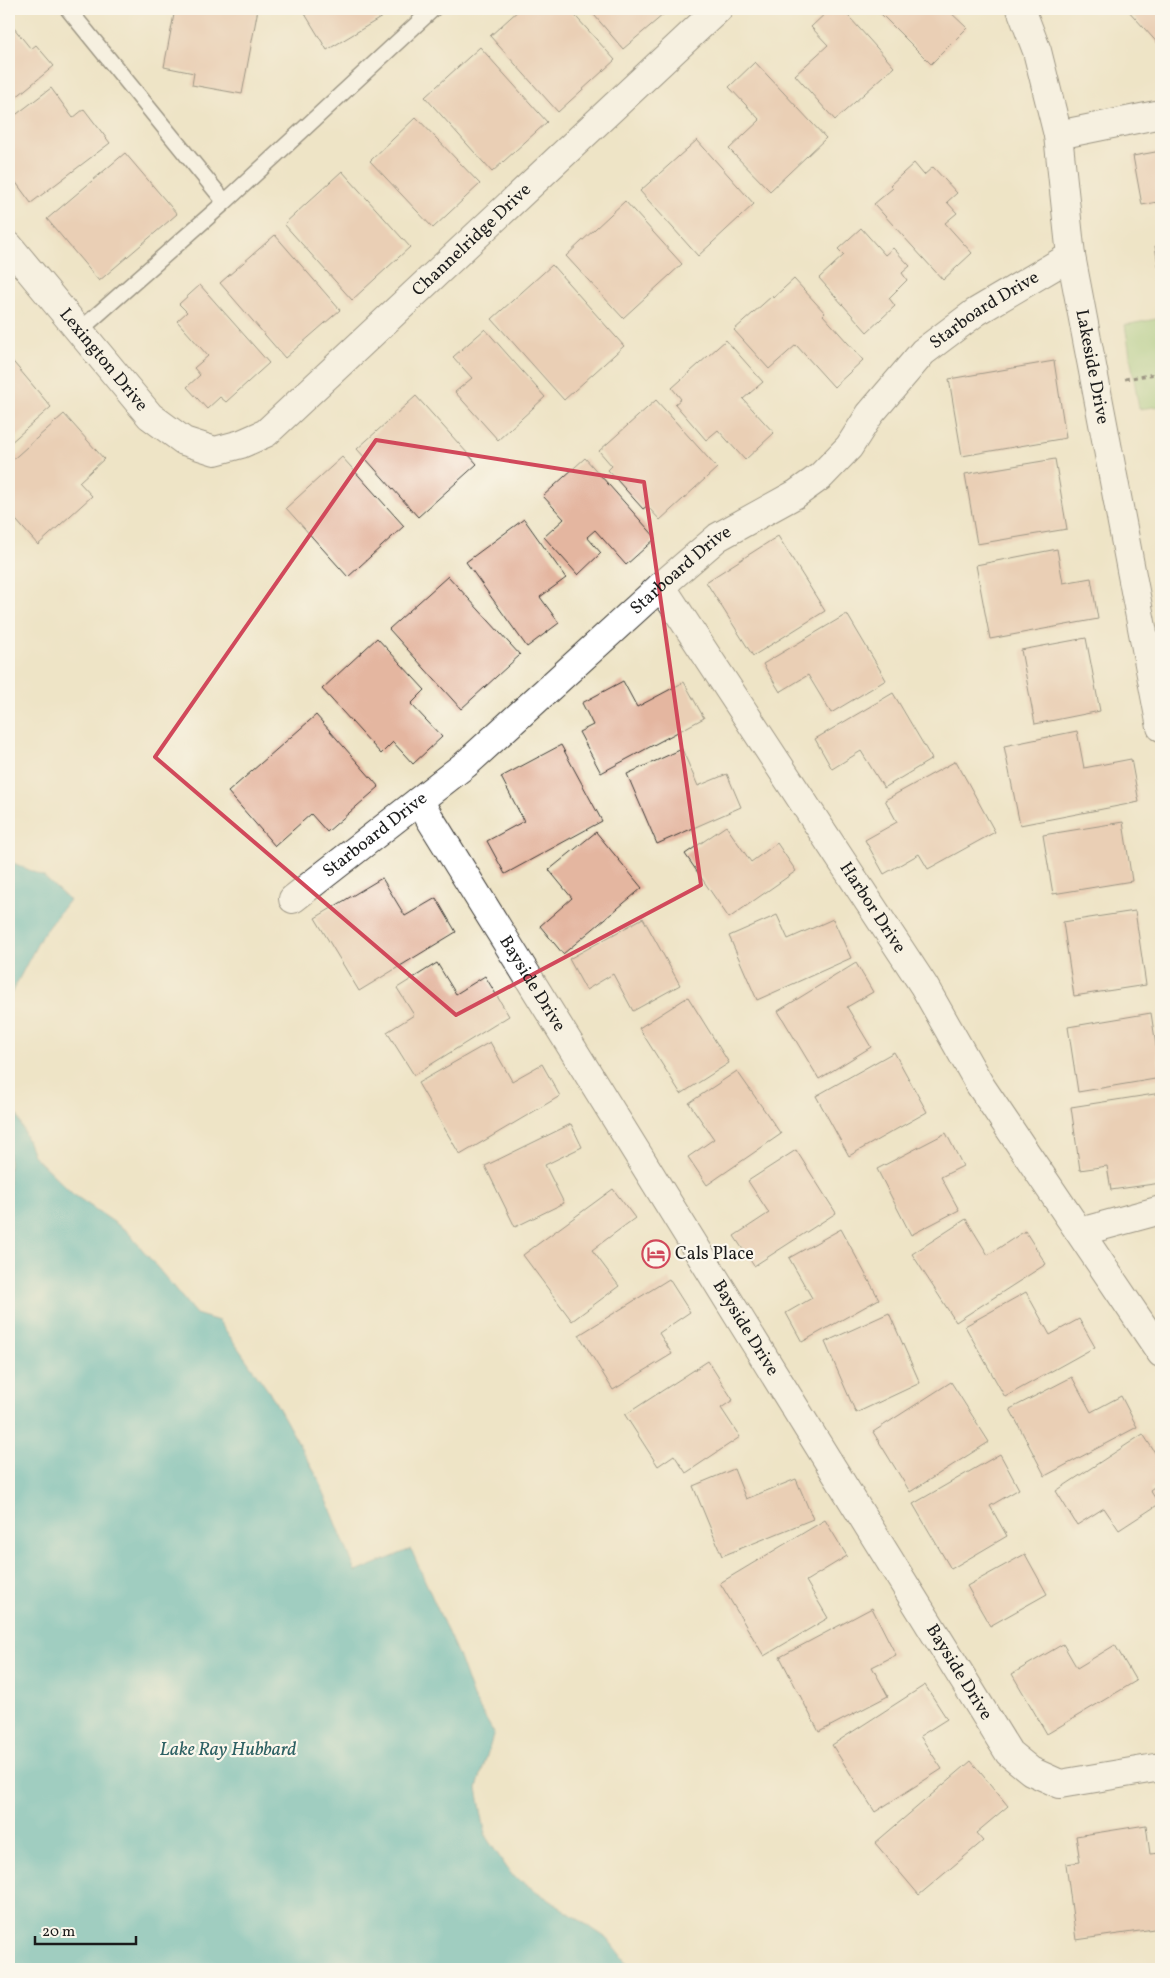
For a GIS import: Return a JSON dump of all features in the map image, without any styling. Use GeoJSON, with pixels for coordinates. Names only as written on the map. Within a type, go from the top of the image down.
{"type":"FeatureCollection","features":[{"type":"Feature","properties":{"kind":"street","name":"Channelridge Drive"},"geometry":{"type":"LineString","coordinates":[[215,451],[241,444],[266,433],[718,9]]}},
{"type":"Feature","properties":{"kind":"street","name":"Lakeside Drive"},"geometry":{"type":"LineString","coordinates":[[1021,9],[1037,51],[1058,135],[1071,256],[1161,727]]}},
{"type":"Feature","properties":{"kind":"street"},"geometry":{"type":"LineString","coordinates":[[1058,135],[1161,114]]}},
{"type":"Feature","properties":{"kind":"street","name":"Lexington Drive"},"geometry":{"type":"LineString","coordinates":[[9,246],[150,416],[184,441],[215,451]]}},
{"type":"Feature","properties":{"kind":"street","name":"Starboard Drive"},"geometry":{"type":"LineString","coordinates":[[293,899],[466,764],[661,586],[718,537],[796,494],[821,476],[849,447],[870,414],[923,352],[976,312],[1071,256]]}},
{"type":"Feature","properties":{"kind":"street","name":"Harbor Drive"},"geometry":{"type":"LineString","coordinates":[[661,586],[924,986],[980,1085],[1161,1353]]}},
{"type":"Feature","properties":{"kind":"street","name":"Bayside Drive"},"geometry":{"type":"LineString","coordinates":[[419,801],[1009,1754],[1031,1771],[1060,1784],[1161,1767]]}},
{"type":"Feature","properties":{"kind":"street"},"geometry":{"type":"LineString","coordinates":[[1080,1232],[1161,1210]]}},
{"type":"Feature","properties":{"kind":"lane"},"geometry":{"type":"LineString","coordinates":[[68,9],[225,202]]}},
{"type":"Feature","properties":{"kind":"lane"},"geometry":{"type":"LineString","coordinates":[[78,330],[225,202],[433,9]]}},
{"type":"Feature","properties":{"kind":"highlighted area"},"geometry":{"type":"Polygon","coordinates":[[[376,440],[644,482],[701,885],[456,1015],[155,757],[376,440]]]}},
{"type":"Feature","properties":{"kind":"green space"},"geometry":{"type":"Polygon","coordinates":[[[1161,318],[1161,406],[1139,409],[1125,325],[1161,318]]]}},
{"type":"Feature","properties":{"kind":"water"},"geometry":{"type":"Polygon","coordinates":[[[9,861],[43,876],[69,900],[42,935],[9,998],[9,861]]]}},
{"type":"Feature","properties":{"kind":"water","name":"Lake Ray Hubbard"},"geometry":{"type":"Polygon","coordinates":[[[9,1094],[33,1155],[73,1194],[127,1231],[196,1314],[219,1321],[272,1396],[319,1480],[356,1572],[411,1549],[458,1655],[473,1697],[494,1733],[477,1788],[486,1837],[512,1875],[608,1939],[631,1969],[9,1969],[9,1094]]]}},
{"type":"Feature","properties":{"kind":"building"},"geometry":{"type":"Polygon","coordinates":[[[175,9],[258,9],[242,94],[192,85],[194,73],[164,67],[175,9]]]}},
{"type":"Feature","properties":{"kind":"building"},"geometry":{"type":"Polygon","coordinates":[[[302,9],[377,9],[382,17],[327,50],[302,9]]]}},
{"type":"Feature","properties":{"kind":"building"},"geometry":{"type":"Polygon","coordinates":[[[520,9],[569,9],[615,60],[558,112],[490,36],[520,9]]]}},
{"type":"Feature","properties":{"kind":"building"},"geometry":{"type":"Polygon","coordinates":[[[589,9],[670,9],[623,49],[589,9]]]}},
{"type":"Feature","properties":{"kind":"building"},"geometry":{"type":"Polygon","coordinates":[[[830,9],[842,9],[894,67],[835,120],[795,75],[828,45],[811,27],[830,9]]]}},
{"type":"Feature","properties":{"kind":"building"},"geometry":{"type":"Polygon","coordinates":[[[876,9],[947,9],[967,28],[931,64],[876,9]]]}},
{"type":"Feature","properties":{"kind":"building"},"geometry":{"type":"Polygon","coordinates":[[[1127,9],[1161,9],[1161,47],[1127,9]]]}},
{"type":"Feature","properties":{"kind":"building"},"geometry":{"type":"Polygon","coordinates":[[[9,22],[31,49],[36,45],[54,66],[9,103],[9,22]]]}},
{"type":"Feature","properties":{"kind":"building"},"geometry":{"type":"Polygon","coordinates":[[[480,47],[547,122],[492,172],[425,97],[480,47]]]}},
{"type":"Feature","properties":{"kind":"building"},"geometry":{"type":"Polygon","coordinates":[[[755,62],[826,138],[770,191],[729,149],[760,120],[729,87],[755,62]]]}},
{"type":"Feature","properties":{"kind":"building"},"geometry":{"type":"Polygon","coordinates":[[[51,88],[73,118],[84,109],[110,143],[31,203],[9,173],[9,120],[51,88]]]}},
{"type":"Feature","properties":{"kind":"building"},"geometry":{"type":"Polygon","coordinates":[[[416,117],[480,184],[433,228],[370,161],[416,117]]]}},
{"type":"Feature","properties":{"kind":"building"},"geometry":{"type":"Polygon","coordinates":[[[697,140],[754,204],[698,256],[640,191],[697,140]]]}},
{"type":"Feature","properties":{"kind":"building"},"geometry":{"type":"Polygon","coordinates":[[[1161,151],[1160,222],[1157,202],[1142,205],[1133,156],[1161,151]]]}},
{"type":"Feature","properties":{"kind":"building"},"geometry":{"type":"Polygon","coordinates":[[[125,153],[177,214],[99,281],[47,219],[125,153]]]}},
{"type":"Feature","properties":{"kind":"building"},"geometry":{"type":"Polygon","coordinates":[[[914,163],[924,175],[933,167],[957,193],[947,202],[957,213],[945,223],[972,253],[943,280],[874,204],[893,188],[890,185],[914,163]]]}},
{"type":"Feature","properties":{"kind":"building"},"geometry":{"type":"Polygon","coordinates":[[[342,171],[410,247],[352,300],[284,224],[342,171]]]}},
{"type":"Feature","properties":{"kind":"building"},"geometry":{"type":"Polygon","coordinates":[[[625,201],[682,264],[623,318],[566,256],[625,201]]]}},
{"type":"Feature","properties":{"kind":"building"},"geometry":{"type":"Polygon","coordinates":[[[861,228],[885,255],[893,248],[910,266],[902,273],[907,280],[889,298],[895,306],[867,332],[819,278],[844,255],[838,249],[861,228]]]}},
{"type":"Feature","properties":{"kind":"building"},"geometry":{"type":"Polygon","coordinates":[[[275,235],[340,310],[285,358],[220,283],[275,235]]]}},
{"type":"Feature","properties":{"kind":"building"},"geometry":{"type":"Polygon","coordinates":[[[1161,244],[1161,277],[1160,277],[1155,246],[1161,244]]]}},
{"type":"Feature","properties":{"kind":"building"},"geometry":{"type":"Polygon","coordinates":[[[552,265],[624,346],[564,400],[492,319],[552,265]]]}},
{"type":"Feature","properties":{"kind":"building"},"geometry":{"type":"Polygon","coordinates":[[[794,279],[825,313],[823,315],[863,360],[834,387],[796,345],[769,369],[734,330],[794,279]]]}},
{"type":"Feature","properties":{"kind":"building"},"geometry":{"type":"Polygon","coordinates":[[[200,285],[269,363],[226,402],[220,397],[207,409],[187,387],[200,375],[194,368],[208,356],[177,321],[187,312],[179,304],[200,285]]]}},
{"type":"Feature","properties":{"kind":"building"},"geometry":{"type":"Polygon","coordinates":[[[485,329],[545,397],[498,440],[455,392],[472,378],[453,357],[485,329]]]}},
{"type":"Feature","properties":{"kind":"building"},"geometry":{"type":"Polygon","coordinates":[[[726,340],[763,382],[743,399],[774,433],[745,460],[718,430],[706,440],[675,404],[681,399],[672,388],[726,340]]]}},
{"type":"Feature","properties":{"kind":"building"},"geometry":{"type":"Polygon","coordinates":[[[9,357],[51,407],[9,444],[9,357]]]}},
{"type":"Feature","properties":{"kind":"building"},"geometry":{"type":"Polygon","coordinates":[[[1054,361],[1066,438],[962,456],[949,379],[1054,361]]]}},
{"type":"Feature","properties":{"kind":"building"},"geometry":{"type":"Polygon","coordinates":[[[416,396],[477,464],[418,517],[357,449],[416,396]]]}},
{"type":"Feature","properties":{"kind":"building"},"geometry":{"type":"Polygon","coordinates":[[[656,400],[717,468],[660,520],[647,506],[643,509],[608,470],[612,466],[599,451],[656,400]]]}},
{"type":"Feature","properties":{"kind":"building"},"geometry":{"type":"Polygon","coordinates":[[[64,414],[104,459],[79,482],[92,496],[38,545],[9,512],[9,463],[64,414]]]}},
{"type":"Feature","properties":{"kind":"building"},"geometry":{"type":"Polygon","coordinates":[[[342,457],[404,526],[348,577],[286,508],[342,457]]]}},
{"type":"Feature","properties":{"kind":"building"},"geometry":{"type":"Polygon","coordinates":[[[585,458],[656,538],[626,565],[595,530],[587,537],[601,553],[578,575],[544,537],[564,519],[543,496],[585,458]]]}},
{"type":"Feature","properties":{"kind":"building"},"geometry":{"type":"Polygon","coordinates":[[[1055,459],[1067,529],[977,544],[965,474],[1055,459]]]}},
{"type":"Feature","properties":{"kind":"building"},"geometry":{"type":"Polygon","coordinates":[[[524,519],[566,578],[540,597],[559,623],[527,647],[466,562],[524,519]]]}},
{"type":"Feature","properties":{"kind":"building"},"geometry":{"type":"Polygon","coordinates":[[[778,536],[825,611],[753,656],[706,582],[778,536]]]}},
{"type":"Feature","properties":{"kind":"building"},"geometry":{"type":"Polygon","coordinates":[[[1057,549],[1063,583],[1091,578],[1098,619],[990,639],[976,565],[1057,549]]]}},
{"type":"Feature","properties":{"kind":"building"},"geometry":{"type":"Polygon","coordinates":[[[448,576],[520,655],[461,709],[389,629],[448,576]]]}},
{"type":"Feature","properties":{"kind":"building"},"geometry":{"type":"Polygon","coordinates":[[[847,614],[886,680],[831,713],[808,675],[780,692],[763,664],[847,614]]]}},
{"type":"Feature","properties":{"kind":"building"},"geometry":{"type":"Polygon","coordinates":[[[377,638],[425,690],[411,704],[442,737],[413,764],[393,742],[381,754],[322,689],[377,638]]]}},
{"type":"Feature","properties":{"kind":"building"},"geometry":{"type":"Polygon","coordinates":[[[1086,638],[1100,711],[1035,724],[1021,650],[1086,638]]]}},
{"type":"Feature","properties":{"kind":"building"},"geometry":{"type":"Polygon","coordinates":[[[623,681],[637,707],[684,682],[704,718],[601,773],[579,732],[593,725],[582,703],[623,681]]]}},
{"type":"Feature","properties":{"kind":"building"},"geometry":{"type":"Polygon","coordinates":[[[893,693],[932,759],[884,788],[861,751],[832,769],[815,739],[893,693]]]}},
{"type":"Feature","properties":{"kind":"building"},"geometry":{"type":"Polygon","coordinates":[[[316,715],[379,787],[327,832],[311,814],[275,846],[228,792],[316,715]]]}},
{"type":"Feature","properties":{"kind":"building"},"geometry":{"type":"Polygon","coordinates":[[[1077,731],[1084,768],[1131,759],[1139,802],[1020,825],[1004,746],[1077,731]]]}},
{"type":"Feature","properties":{"kind":"building"},"geometry":{"type":"Polygon","coordinates":[[[561,745],[602,821],[505,874],[487,841],[524,821],[501,777],[561,745]]]}},
{"type":"Feature","properties":{"kind":"building"},"geometry":{"type":"Polygon","coordinates":[[[682,749],[698,786],[727,774],[741,807],[657,844],[627,774],[682,749]]]}},
{"type":"Feature","properties":{"kind":"building"},"geometry":{"type":"Polygon","coordinates":[[[956,761],[995,832],[928,869],[919,854],[884,874],[865,840],[897,822],[885,800],[956,761]]]}},
{"type":"Feature","properties":{"kind":"building"},"geometry":{"type":"Polygon","coordinates":[[[1123,822],[1132,881],[1053,894],[1043,835],[1123,822]]]}},
{"type":"Feature","properties":{"kind":"building"},"geometry":{"type":"Polygon","coordinates":[[[726,826],[751,862],[777,843],[796,871],[729,918],[685,854],[726,826]]]}},
{"type":"Feature","properties":{"kind":"building"},"geometry":{"type":"Polygon","coordinates":[[[596,832],[642,888],[563,954],[540,926],[572,898],[549,870],[596,832]]]}},
{"type":"Feature","properties":{"kind":"building"},"geometry":{"type":"Polygon","coordinates":[[[382,878],[405,916],[436,898],[456,932],[359,991],[315,918],[382,878]]]}},
{"type":"Feature","properties":{"kind":"building"},"geometry":{"type":"Polygon","coordinates":[[[1135,911],[1146,985],[1074,996],[1063,922],[1135,911]]]}},
{"type":"Feature","properties":{"kind":"building"},"geometry":{"type":"Polygon","coordinates":[[[777,915],[788,939],[833,919],[851,958],[757,1000],[729,936],[777,915]]]}},
{"type":"Feature","properties":{"kind":"building"},"geometry":{"type":"Polygon","coordinates":[[[643,918],[680,985],[633,1011],[613,974],[586,990],[569,959],[643,918]]]}},
{"type":"Feature","properties":{"kind":"building"},"geometry":{"type":"Polygon","coordinates":[[[437,963],[456,994],[485,976],[509,1016],[414,1075],[387,1032],[414,1015],[397,988],[437,963]]]}},
{"type":"Feature","properties":{"kind":"building"},"geometry":{"type":"Polygon","coordinates":[[[856,963],[873,992],[847,1007],[871,1047],[819,1079],[778,1011],[856,963]]]}},
{"type":"Feature","properties":{"kind":"building"},"geometry":{"type":"Polygon","coordinates":[[[688,997],[729,1063],[681,1094],[639,1028],[688,997]]]}},
{"type":"Feature","properties":{"kind":"building"},"geometry":{"type":"Polygon","coordinates":[[[1151,1013],[1161,1078],[1078,1092],[1068,1027],[1151,1013]]]}},
{"type":"Feature","properties":{"kind":"building"},"geometry":{"type":"Polygon","coordinates":[[[490,1042],[512,1081],[542,1064],[560,1096],[460,1155],[418,1083],[490,1042]]]}},
{"type":"Feature","properties":{"kind":"building"},"geometry":{"type":"Polygon","coordinates":[[[894,1052],[927,1112],[849,1156],[816,1096],[894,1052]]]}},
{"type":"Feature","properties":{"kind":"building"},"geometry":{"type":"Polygon","coordinates":[[[737,1071],[781,1134],[707,1185],[688,1157],[714,1139],[689,1103],[737,1071]]]}},
{"type":"Feature","properties":{"kind":"building"},"geometry":{"type":"Polygon","coordinates":[[[1161,1093],[1161,1183],[1111,1190],[1107,1166],[1080,1170],[1071,1107],[1161,1093]]]}},
{"type":"Feature","properties":{"kind":"building"},"geometry":{"type":"Polygon","coordinates":[[[571,1124],[582,1147],[545,1165],[564,1203],[515,1227],[485,1166],[571,1124]]]}},
{"type":"Feature","properties":{"kind":"building"},"geometry":{"type":"Polygon","coordinates":[[[946,1133],[963,1166],[941,1177],[959,1210],[911,1235],[877,1169],[946,1133]]]}},
{"type":"Feature","properties":{"kind":"building"},"geometry":{"type":"Polygon","coordinates":[[[796,1150],[836,1213],[754,1266],[734,1236],[769,1213],[748,1181],[796,1150]]]}},
{"type":"Feature","properties":{"kind":"building"},"geometry":{"type":"Polygon","coordinates":[[[613,1189],[635,1218],[592,1250],[619,1286],[572,1321],[523,1255],[613,1189]]]}},
{"type":"Feature","properties":{"kind":"building"},"geometry":{"type":"Polygon","coordinates":[[[966,1219],[988,1255],[1025,1231],[1046,1264],[956,1322],[912,1254],[966,1219]]]}},
{"type":"Feature","properties":{"kind":"building"},"geometry":{"type":"Polygon","coordinates":[[[841,1229],[879,1299],[802,1342],[786,1313],[812,1298],[789,1258],[841,1229]]]}},
{"type":"Feature","properties":{"kind":"building"},"geometry":{"type":"Polygon","coordinates":[[[669,1279],[690,1312],[659,1333],[672,1354],[613,1390],[579,1335],[669,1279]]]}},
{"type":"Feature","properties":{"kind":"building"},"geometry":{"type":"Polygon","coordinates":[[[1026,1292],[1050,1335],[1079,1319],[1095,1347],[1005,1397],[965,1326],[1026,1292]]]}},
{"type":"Feature","properties":{"kind":"building"},"geometry":{"type":"Polygon","coordinates":[[[889,1313],[920,1383],[856,1413],[825,1342],[889,1313]]]}},
{"type":"Feature","properties":{"kind":"building"},"geometry":{"type":"Polygon","coordinates":[[[708,1361],[733,1400],[721,1408],[740,1437],[686,1473],[674,1455],[658,1466],[625,1415],[708,1361]]]}},
{"type":"Feature","properties":{"kind":"building"},"geometry":{"type":"Polygon","coordinates":[[[1072,1377],[1091,1412],[1121,1396],[1137,1427],[1045,1476],[1010,1409],[1072,1377]]]}},
{"type":"Feature","properties":{"kind":"building"},"geometry":{"type":"Polygon","coordinates":[[[951,1382],[989,1442],[910,1492],[873,1432],[951,1382]]]}},
{"type":"Feature","properties":{"kind":"building"},"geometry":{"type":"Polygon","coordinates":[[[1143,1434],[1161,1462],[1161,1482],[1150,1490],[1159,1504],[1119,1530],[1104,1508],[1077,1525],[1056,1491],[1143,1434]]]}},
{"type":"Feature","properties":{"kind":"building"},"geometry":{"type":"Polygon","coordinates":[[[1000,1454],[1019,1489],[990,1506],[1007,1536],[951,1569],[913,1504],[1000,1454]]]}},
{"type":"Feature","properties":{"kind":"building"},"geometry":{"type":"Polygon","coordinates":[[[734,1469],[746,1499],[796,1479],[813,1519],[722,1556],[693,1486],[734,1469]]]}},
{"type":"Feature","properties":{"kind":"building"},"geometry":{"type":"Polygon","coordinates":[[[825,1520],[847,1556],[806,1581],[828,1618],[764,1656],[720,1583],[825,1520]]]}},
{"type":"Feature","properties":{"kind":"building"},"geometry":{"type":"Polygon","coordinates":[[[1025,1554],[1047,1594],[990,1626],[967,1586],[1025,1554]]]}},
{"type":"Feature","properties":{"kind":"building"},"geometry":{"type":"Polygon","coordinates":[[[872,1608],[896,1655],[872,1667],[888,1696],[819,1732],[780,1657],[872,1608]]]}},
{"type":"Feature","properties":{"kind":"building"},"geometry":{"type":"Polygon","coordinates":[[[1063,1644],[1077,1668],[1115,1645],[1136,1681],[1047,1734],[1012,1674],[1063,1644]]]}},
{"type":"Feature","properties":{"kind":"building"},"geometry":{"type":"Polygon","coordinates":[[[925,1685],[947,1719],[920,1736],[942,1769],[875,1812],[832,1745],[925,1685]]]}},
{"type":"Feature","properties":{"kind":"building"},"geometry":{"type":"Polygon","coordinates":[[[971,1761],[1008,1806],[976,1833],[983,1841],[919,1895],[875,1843],[971,1761]]]}},
{"type":"Feature","properties":{"kind":"building"},"geometry":{"type":"Polygon","coordinates":[[[1146,1825],[1150,1854],[1161,1853],[1161,1928],[1076,1940],[1066,1864],[1080,1862],[1076,1836],[1146,1825]]]}},
{"type":"Feature","properties":{"kind":"place","name":"Cals Place"},"geometry":{"type":"Point","coordinates":[656,1254]}}]}
